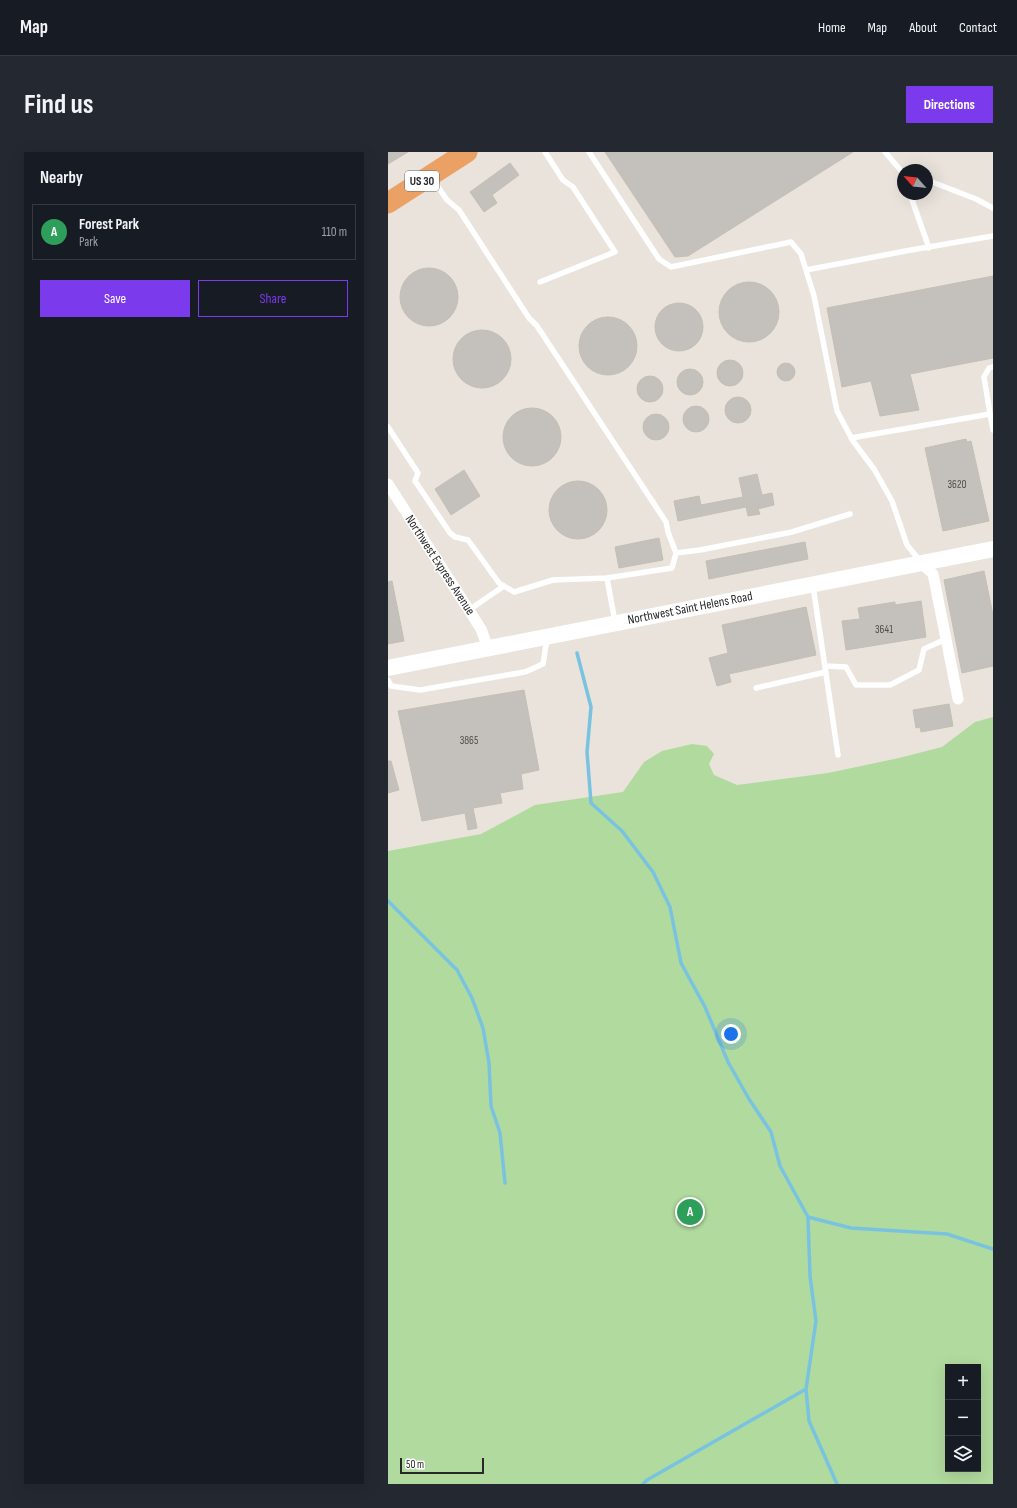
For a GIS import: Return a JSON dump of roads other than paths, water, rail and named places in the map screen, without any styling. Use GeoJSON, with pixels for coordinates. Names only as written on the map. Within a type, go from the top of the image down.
{"type":"FeatureCollection","features":[{"type":"Feature","properties":{"kind":"highway","name":"US 30"},"geometry":{"type":"LineString","coordinates":[[388,203],[467,152]]}},
{"type":"Feature","properties":{"kind":"main road","name":"Northwest Saint Helens Road"},"geometry":{"type":"LineString","coordinates":[[388,668],[993,549]]}},
{"type":"Feature","properties":{"kind":"street","name":"Northwest Express Avenue"},"geometry":{"type":"LineString","coordinates":[[388,484],[481,629],[488,648]]}},
{"type":"Feature","properties":{"kind":"street"},"geometry":{"type":"LineString","coordinates":[[921,563],[933,574],[958,699]]}},
{"type":"Feature","properties":{"kind":"lane"},"geometry":{"type":"LineString","coordinates":[[540,282],[616,252],[573,187],[563,180],[545,152]]}},
{"type":"Feature","properties":{"kind":"lane"},"geometry":{"type":"LineString","coordinates":[[589,152],[659,259],[671,267],[792,242],[801,254],[814,296],[837,411],[851,438],[874,470],[892,501],[907,545],[921,563]]}},
{"type":"Feature","properties":{"kind":"lane"},"geometry":{"type":"LineString","coordinates":[[885,152],[897,165]]}},
{"type":"Feature","properties":{"kind":"lane"},"geometry":{"type":"LineString","coordinates":[[388,427],[418,473],[415,481],[450,533],[455,537],[468,540],[499,583],[514,592],[553,580],[607,578],[672,568],[676,553],[667,532],[666,522],[538,326],[529,318],[459,210],[447,200],[430,176]]}},
{"type":"Feature","properties":{"kind":"lane"},"geometry":{"type":"LineString","coordinates":[[933,182],[976,199],[993,208]]}},
{"type":"Feature","properties":{"kind":"lane"},"geometry":{"type":"LineString","coordinates":[[912,200],[929,248]]}},
{"type":"Feature","properties":{"kind":"lane"},"geometry":{"type":"LineString","coordinates":[[806,270],[993,236]]}},
{"type":"Feature","properties":{"kind":"lane"},"geometry":{"type":"LineString","coordinates":[[993,367],[989,368],[984,378],[993,430]]}},
{"type":"Feature","properties":{"kind":"lane"},"geometry":{"type":"LineString","coordinates":[[851,438],[990,414]]}},
{"type":"Feature","properties":{"kind":"lane"},"geometry":{"type":"LineString","coordinates":[[676,553],[700,550],[792,532],[850,514]]}},
{"type":"Feature","properties":{"kind":"lane"},"geometry":{"type":"LineString","coordinates":[[607,578],[615,623]]}},
{"type":"Feature","properties":{"kind":"lane"},"geometry":{"type":"LineString","coordinates":[[813,584],[838,754]]}},
{"type":"Feature","properties":{"kind":"lane"},"geometry":{"type":"LineString","coordinates":[[469,610],[504,586]]}},
{"type":"Feature","properties":{"kind":"lane"},"geometry":{"type":"LineString","coordinates":[[388,680],[391,686],[420,690],[525,672],[542,664],[547,636]]}},
{"type":"Feature","properties":{"kind":"lane"},"geometry":{"type":"LineString","coordinates":[[756,688],[826,669],[846,667],[856,685],[890,685],[919,670],[924,650],[946,639]]}},
{"type":"Feature","properties":{"kind":"waterway"},"geometry":{"type":"LineString","coordinates":[[577,653],[591,707],[587,752],[591,803],[622,831],[653,872],[670,907],[681,963],[705,1007],[728,1062],[749,1099],[771,1132],[780,1166],[808,1217],[810,1276],[816,1321],[806,1389],[647,1480],[643,1484]]}},
{"type":"Feature","properties":{"kind":"waterway"},"geometry":{"type":"LineString","coordinates":[[388,901],[457,970],[472,998],[483,1028],[489,1063],[491,1106],[500,1133],[505,1183]]}},
{"type":"Feature","properties":{"kind":"waterway"},"geometry":{"type":"LineString","coordinates":[[808,1217],[851,1228],[947,1234],[993,1249]]}},
{"type":"Feature","properties":{"kind":"waterway"},"geometry":{"type":"LineString","coordinates":[[806,1389],[809,1421],[837,1484]]}},
{"type":"Feature","properties":{"kind":"place","name":"Forest Park"},"geometry":{"type":"Point","coordinates":[690,1212]}}]}
